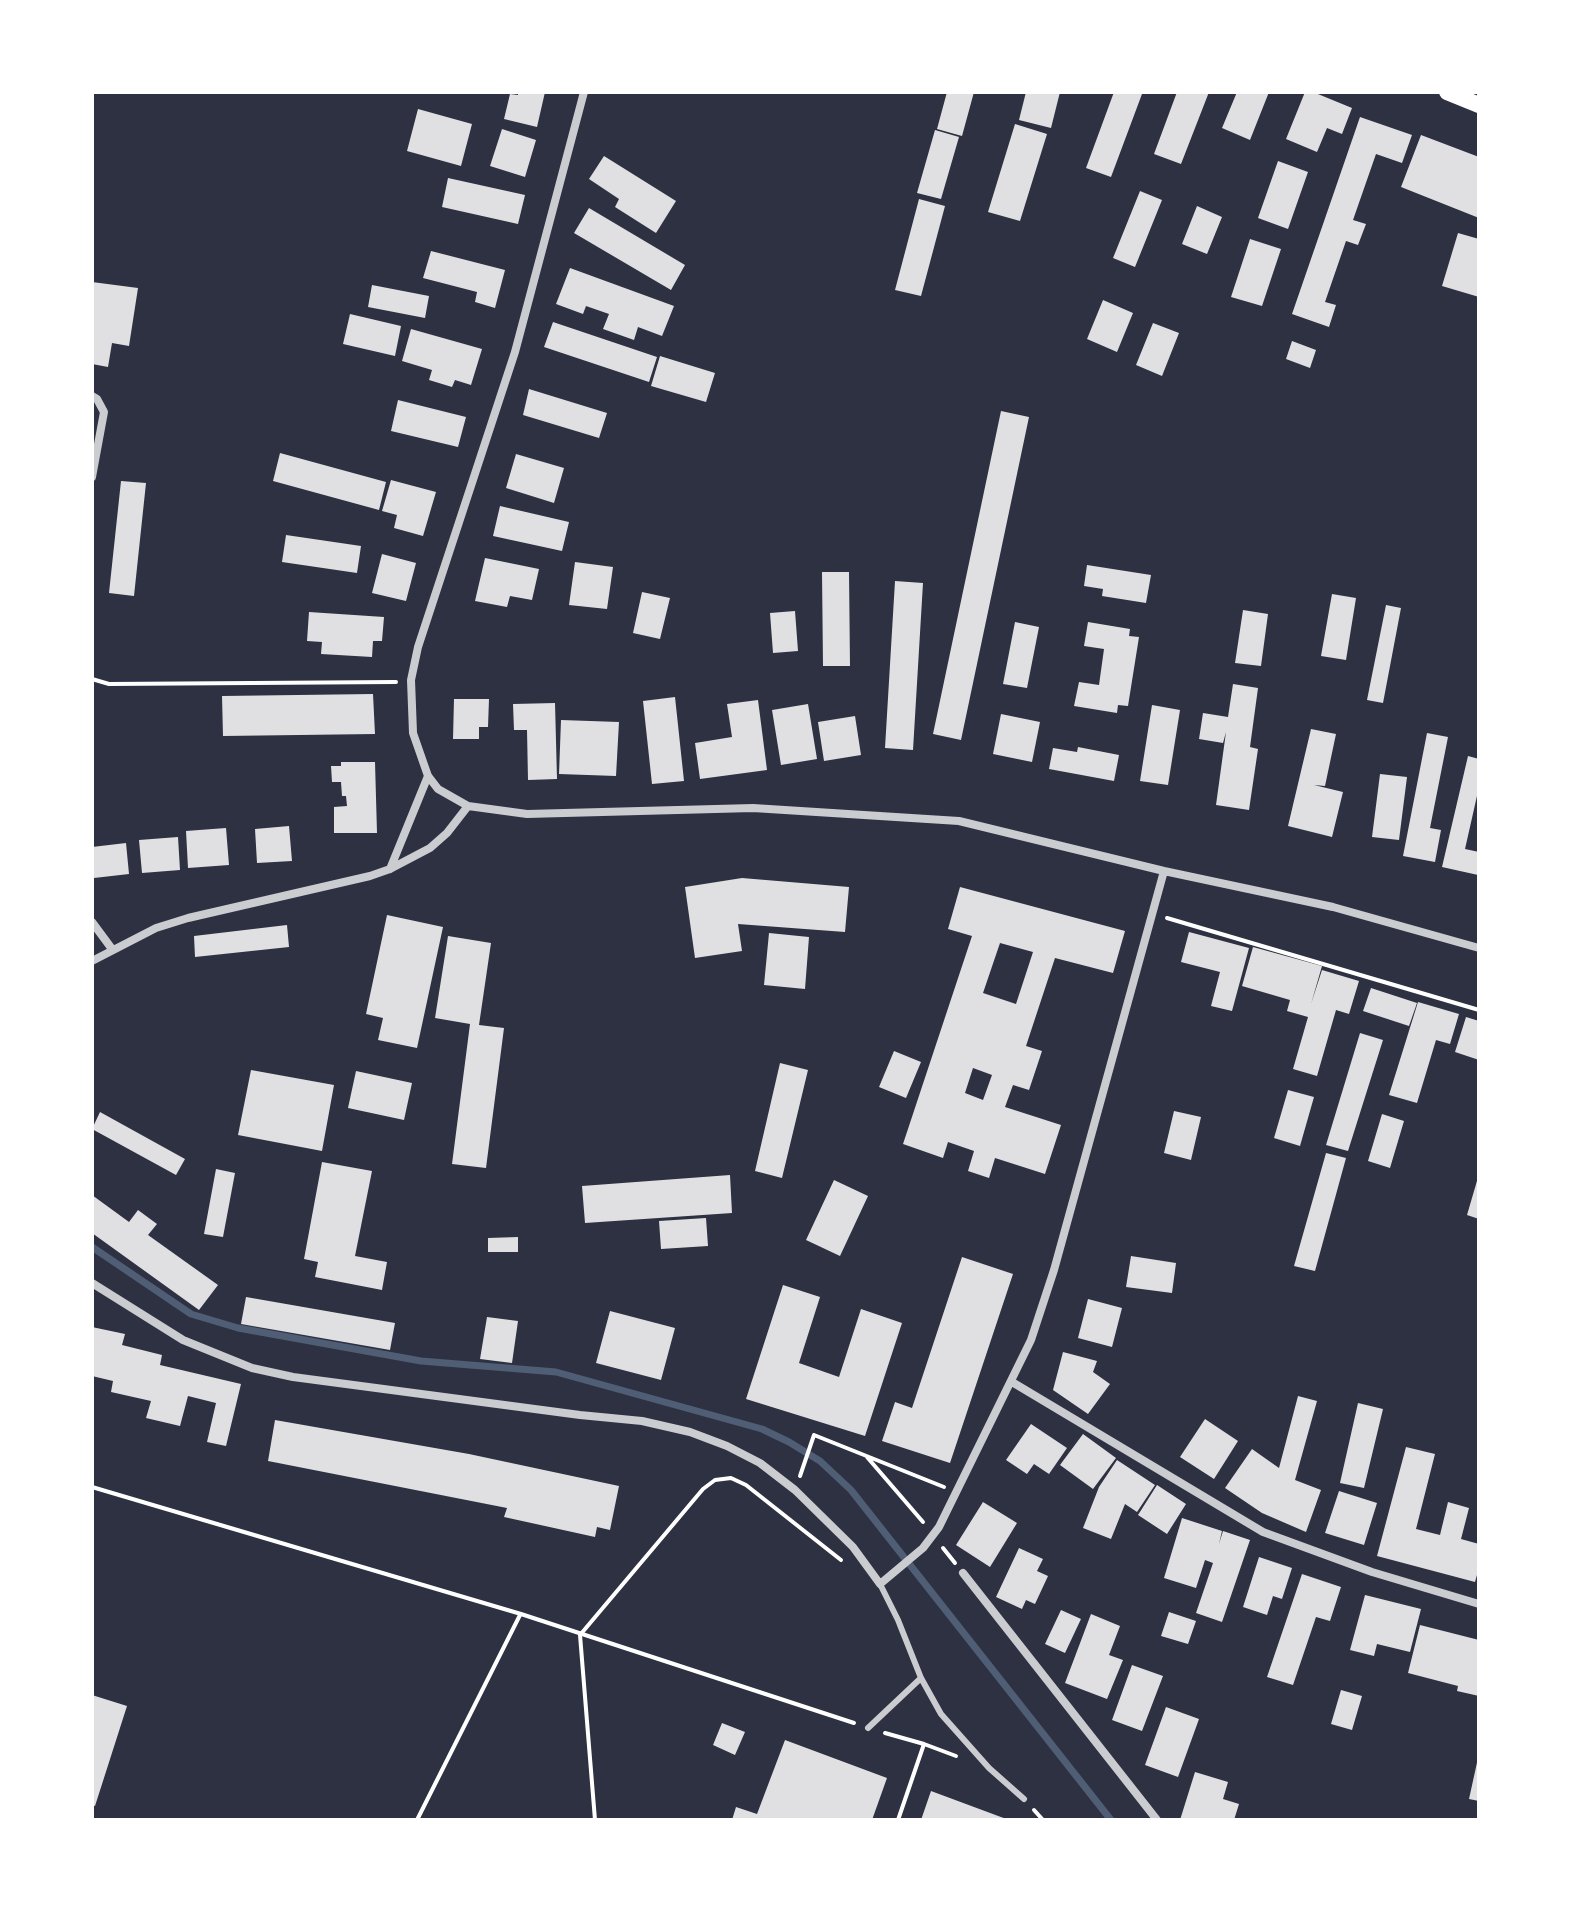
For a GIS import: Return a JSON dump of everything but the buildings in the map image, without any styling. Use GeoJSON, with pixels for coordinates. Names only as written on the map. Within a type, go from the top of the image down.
{"type":"FeatureCollection","features":[{"type":"Feature","properties":{"kind":"main road"},"geometry":{"type":"LineString","coordinates":[[1447,92],[1479,105]]}},
{"type":"Feature","properties":{"kind":"street"},"geometry":{"type":"LineString","coordinates":[[584,92],[515,352],[418,647],[411,680],[413,733],[428,776],[449,798],[468,806],[527,814],[753,808],[959,821],[1164,871],[1333,907],[1479,948]]}},
{"type":"Feature","properties":{"kind":"street"},"geometry":{"type":"LineString","coordinates":[[92,396],[104,412],[92,477]]}},
{"type":"Feature","properties":{"kind":"street"},"geometry":{"type":"LineString","coordinates":[[390,869],[428,776]]}},
{"type":"Feature","properties":{"kind":"street"},"geometry":{"type":"LineString","coordinates":[[92,961],[156,928],[188,918],[390,869],[430,848],[447,833],[468,806]]}},
{"type":"Feature","properties":{"kind":"street"},"geometry":{"type":"LineString","coordinates":[[92,1283],[183,1340],[252,1368],[293,1377],[642,1421],[690,1432],[727,1446],[760,1463],[829,1520],[870,1567],[880,1584],[934,1535],[1031,1340],[1054,1270],[1164,871]]}},
{"type":"Feature","properties":{"kind":"street"},"geometry":{"type":"LineString","coordinates":[[92,922],[112,949]]}},
{"type":"Feature","properties":{"kind":"street"},"geometry":{"type":"LineString","coordinates":[[1012,1382],[1263,1532],[1372,1572],[1479,1604]]}},
{"type":"Feature","properties":{"kind":"street"},"geometry":{"type":"LineString","coordinates":[[963,1573],[1157,1820]]}},
{"type":"Feature","properties":{"kind":"lane"},"geometry":{"type":"LineString","coordinates":[[880,1584],[921,1678],[941,1714],[989,1768],[1024,1799]]}},
{"type":"Feature","properties":{"kind":"lane"},"geometry":{"type":"LineString","coordinates":[[868,1728],[921,1678]]}},
{"type":"Feature","properties":{"kind":"path"},"geometry":{"type":"LineString","coordinates":[[92,679],[125,684],[374,684],[411,680]]}},
{"type":"Feature","properties":{"kind":"path"},"geometry":{"type":"LineString","coordinates":[[1152,914],[1479,1010]]}},
{"type":"Feature","properties":{"kind":"path"},"geometry":{"type":"LineString","coordinates":[[802,1470],[814,1435],[958,1492]]}},
{"type":"Feature","properties":{"kind":"path"},"geometry":{"type":"LineString","coordinates":[[867,1457],[963,1573]]}},
{"type":"Feature","properties":{"kind":"path"},"geometry":{"type":"LineString","coordinates":[[595,1820],[580,1635],[703,1489],[715,1480],[731,1478],[746,1485],[847,1565],[870,1567]]}},
{"type":"Feature","properties":{"kind":"path"},"geometry":{"type":"LineString","coordinates":[[92,1487],[521,1614],[924,1744],[989,1768]]}},
{"type":"Feature","properties":{"kind":"path"},"geometry":{"type":"LineString","coordinates":[[417,1820],[521,1614]]}},
{"type":"Feature","properties":{"kind":"path"},"geometry":{"type":"LineString","coordinates":[[898,1820],[924,1744]]}},
{"type":"Feature","properties":{"kind":"waterway"},"geometry":{"type":"LineString","coordinates":[[92,1247],[191,1314],[238,1328],[421,1361],[556,1372],[762,1429],[789,1442],[820,1461],[851,1490],[1111,1820]]}}]}
